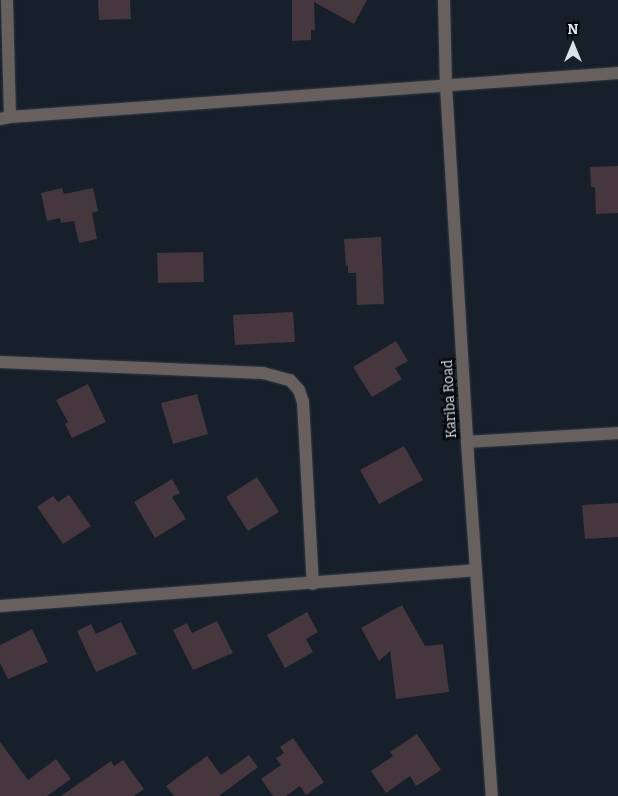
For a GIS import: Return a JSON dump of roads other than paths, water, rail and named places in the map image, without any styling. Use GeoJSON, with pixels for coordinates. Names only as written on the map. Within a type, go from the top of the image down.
{"type":"FeatureCollection","features":[{"type":"Feature","properties":{"kind":"street"},"geometry":{"type":"LineString","coordinates":[[7,0],[5,118],[618,73]]}},
{"type":"Feature","properties":{"kind":"street","name":"Kariba Road"},"geometry":{"type":"LineString","coordinates":[[444,0],[446,85],[467,442],[492,796]]}},
{"type":"Feature","properties":{"kind":"street"},"geometry":{"type":"LineString","coordinates":[[0,362],[263,373],[290,380],[299,390],[304,410],[314,584]]}},
{"type":"Feature","properties":{"kind":"street"},"geometry":{"type":"LineString","coordinates":[[467,442],[618,433]]}},
{"type":"Feature","properties":{"kind":"street"},"geometry":{"type":"LineString","coordinates":[[0,606],[314,584],[476,570]]}}]}
